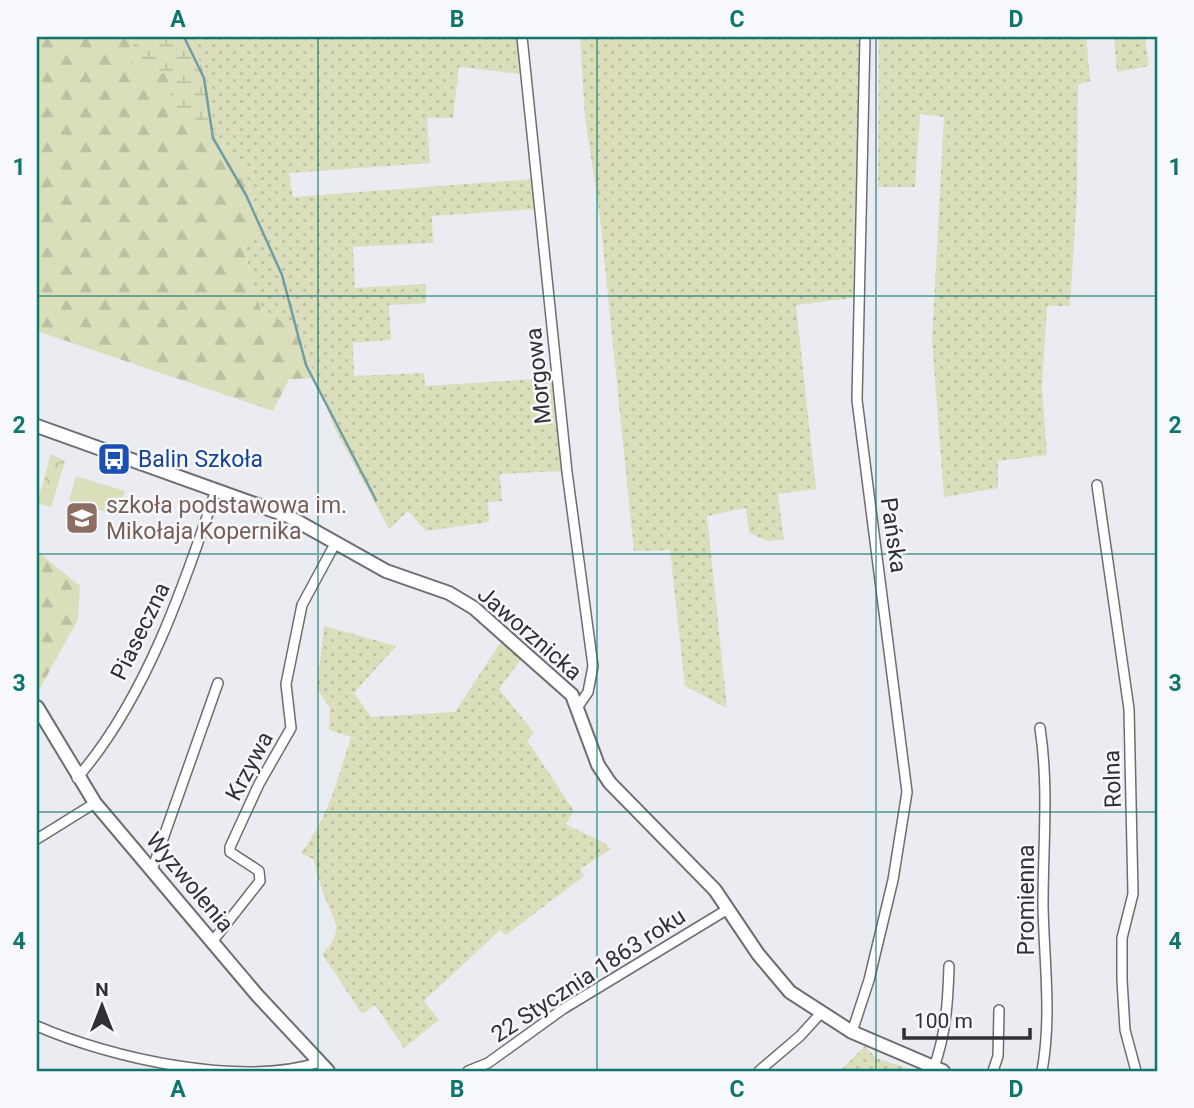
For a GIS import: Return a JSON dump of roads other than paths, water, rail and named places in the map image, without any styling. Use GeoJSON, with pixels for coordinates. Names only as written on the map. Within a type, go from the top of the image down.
{"type":"FeatureCollection","features":[{"type":"Feature","properties":{"kind":"street","name":"Morgowa"},"geometry":{"type":"LineString","coordinates":[[522,37],[566,472],[593,666],[588,692],[577,708]]}},
{"type":"Feature","properties":{"kind":"street","name":"Pańska"},"geometry":{"type":"LineString","coordinates":[[852,1032],[869,979],[893,880],[907,792],[857,400],[864,37]]}},
{"type":"Feature","properties":{"kind":"street","name":"Jaworznicka"},"geometry":{"type":"LineString","coordinates":[[37,426],[288,516],[386,571],[449,593],[474,608],[562,685],[577,708],[598,765],[610,783],[706,881],[772,973],[790,992],[852,1032],[939,1069]]}},
{"type":"Feature","properties":{"kind":"street","name":"Rolna"},"geometry":{"type":"LineString","coordinates":[[1097,485],[1129,709],[1133,894],[1122,938],[1122,980],[1125,1030],[1136,1071]]}},
{"type":"Feature","properties":{"kind":"street","name":"Piaseczna"},"geometry":{"type":"LineString","coordinates":[[77,778],[115,723],[146,667],[188,575],[216,490]]}},
{"type":"Feature","properties":{"kind":"street","name":"Krzywa"},"geometry":{"type":"LineString","coordinates":[[212,942],[260,881],[259,871],[230,852],[230,847],[259,784],[291,728],[286,684],[302,605],[336,542]]}},
{"type":"Feature","properties":{"kind":"street"},"geometry":{"type":"LineString","coordinates":[[152,870],[218,683]]}},
{"type":"Feature","properties":{"kind":"street","name":"Wyzwolenia"},"geometry":{"type":"LineString","coordinates":[[37,707],[77,778],[95,803],[212,942],[324,1067]]}},
{"type":"Feature","properties":{"kind":"street","name":"Promienna"},"geometry":{"type":"LineString","coordinates":[[1040,728],[1046,773],[1043,901],[1049,1026],[1042,1071]]}},
{"type":"Feature","properties":{"kind":"street"},"geometry":{"type":"LineString","coordinates":[[37,838],[95,803]]}},
{"type":"Feature","properties":{"kind":"street","name":"22 Stycznia 1863 roku"},"geometry":{"type":"LineString","coordinates":[[468,1071],[488,1063],[563,1009],[728,909]]}},
{"type":"Feature","properties":{"kind":"street"},"geometry":{"type":"LineString","coordinates":[[939,1069],[948,1012],[949,966]]}},
{"type":"Feature","properties":{"kind":"street"},"geometry":{"type":"LineString","coordinates":[[993,1071],[998,1056],[999,1010]]}},
{"type":"Feature","properties":{"kind":"street"},"geometry":{"type":"LineString","coordinates":[[759,1071],[800,1036],[821,1013]]}},
{"type":"Feature","properties":{"kind":"street"},"geometry":{"type":"LineString","coordinates":[[37,1026],[66,1039],[154,1062],[197,1069],[256,1071],[324,1067]]}},
{"type":"Feature","properties":{"kind":"waterway"},"geometry":{"type":"LineString","coordinates":[[184,37],[204,78],[213,138],[246,195],[282,275],[306,365],[376,500]]}},
{"type":"Feature","properties":{"kind":"place","name":"Balin Szkoła"},"geometry":{"type":"Point","coordinates":[114,459]}},
{"type":"Feature","properties":{"kind":"place","name":"szkoła podstawowa im. Mikołaja Kopernika"},"geometry":{"type":"Point","coordinates":[82,518]}}]}
